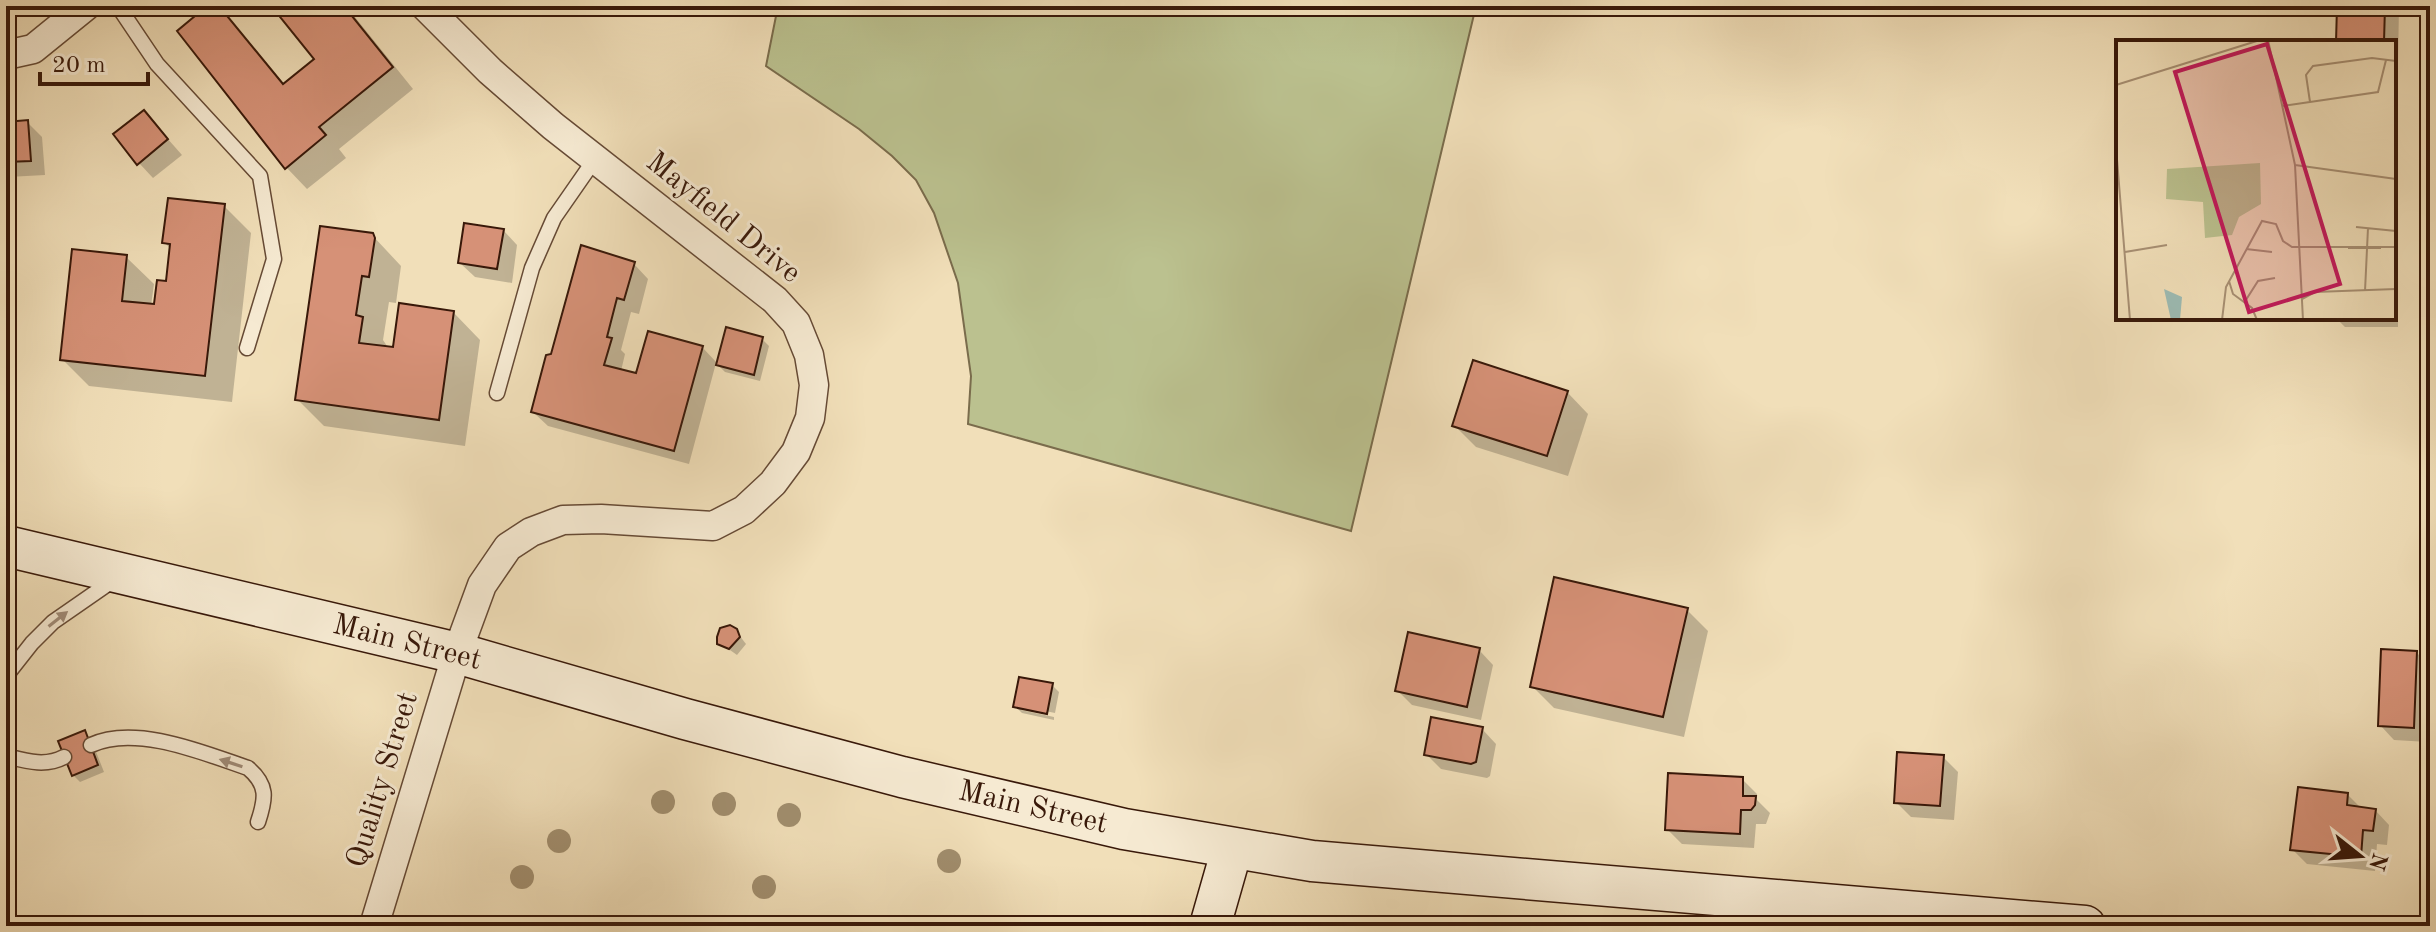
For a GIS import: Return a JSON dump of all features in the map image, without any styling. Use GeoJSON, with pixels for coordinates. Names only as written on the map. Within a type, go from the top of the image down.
{"type":"FeatureCollection","features":[{"type":"Feature","properties":{"kind":"main road","name":"Main Street"},"geometry":{"type":"LineString","coordinates":[[6,546],[457,653],[699,723],[1015,806],[1232,849],[1312,861],[1816,915],[2085,926]]}},
{"type":"Feature","properties":{"kind":"main road"},"geometry":{"type":"LineString","coordinates":[[1210,926],[1232,849]]}},
{"type":"Feature","properties":{"kind":"street"},"geometry":{"type":"LineString","coordinates":[[6,55],[33,49],[86,6]]}},
{"type":"Feature","properties":{"kind":"street","name":"Mayfield Drive"},"geometry":{"type":"LineString","coordinates":[[425,6],[490,71],[595,159],[775,300],[796,323],[809,355],[814,385],[810,418],[796,452],[773,483],[744,510],[713,526],[601,519],[563,520],[531,532],[508,547],[482,585],[457,653]]}},
{"type":"Feature","properties":{"kind":"street","name":"Quality Street"},"geometry":{"type":"LineString","coordinates":[[374,926],[457,653]]}},
{"type":"Feature","properties":{"kind":"lane"},"geometry":{"type":"LineString","coordinates":[[118,6],[157,64],[260,176],[274,259],[247,348]]}},
{"type":"Feature","properties":{"kind":"lane"},"geometry":{"type":"LineString","coordinates":[[497,393],[532,268],[554,218],[595,159]]}},
{"type":"Feature","properties":{"kind":"lane"},"geometry":{"type":"LineString","coordinates":[[6,676],[53,622],[121,575]]}},
{"type":"Feature","properties":{"kind":"lane"},"geometry":{"type":"LineString","coordinates":[[91,745],[101,740],[154,739],[248,768],[259,777],[264,790],[258,822]]}},
{"type":"Feature","properties":{"kind":"lane"},"geometry":{"type":"LineString","coordinates":[[6,756],[40,763],[55,762],[64,757]]}},
{"type":"Feature","properties":{"kind":"green space"},"geometry":{"type":"Polygon","coordinates":[[[778,6],[1476,6],[1351,531],[968,424],[971,376],[958,283],[934,213],[916,180],[892,156],[859,129],[766,66],[778,6]]]}},
{"type":"Feature","properties":{"kind":"building"},"geometry":{"type":"Polygon","coordinates":[[[207,6],[219,6],[283,84],[314,59],[280,17],[293,6],[344,6],[393,67],[319,127],[326,135],[285,169],[177,31],[207,6]]]}},
{"type":"Feature","properties":{"kind":"building"},"geometry":{"type":"Polygon","coordinates":[[[2337,6],[2385,6],[2384,40],[2336,40],[2337,6]]]}},
{"type":"Feature","properties":{"kind":"building"},"geometry":{"type":"Polygon","coordinates":[[[144,110],[168,139],[137,165],[113,134],[144,110]]]}},
{"type":"Feature","properties":{"kind":"building"},"geometry":{"type":"Polygon","coordinates":[[[28,120],[31,161],[6,162],[6,122],[28,120]]]}},
{"type":"Feature","properties":{"kind":"building"},"geometry":{"type":"Polygon","coordinates":[[[168,198],[225,204],[205,376],[60,360],[72,249],[127,255],[122,301],[154,304],[157,280],[166,281],[170,244],[162,243],[168,198]]]}},
{"type":"Feature","properties":{"kind":"building"},"geometry":{"type":"Polygon","coordinates":[[[464,223],[504,229],[497,269],[458,263],[464,223]]]}},
{"type":"Feature","properties":{"kind":"building"},"geometry":{"type":"Polygon","coordinates":[[[320,226],[373,233],[375,238],[369,277],[362,276],[356,315],[363,317],[359,343],[393,347],[399,303],[454,311],[439,420],[295,400],[320,226]]]}},
{"type":"Feature","properties":{"kind":"building"},"geometry":{"type":"Polygon","coordinates":[[[581,245],[635,262],[624,300],[617,298],[607,337],[612,338],[604,365],[636,373],[648,331],[703,346],[674,451],[531,412],[546,355],[551,354],[581,245]]]}},
{"type":"Feature","properties":{"kind":"building"},"geometry":{"type":"Polygon","coordinates":[[[726,327],[763,337],[754,375],[716,365],[726,327]]]}},
{"type":"Feature","properties":{"kind":"building"},"geometry":{"type":"Polygon","coordinates":[[[1473,360],[1568,391],[1547,456],[1452,426],[1473,360]]]}},
{"type":"Feature","properties":{"kind":"building"},"geometry":{"type":"Polygon","coordinates":[[[1554,577],[1688,608],[1663,717],[1530,687],[1554,577]]]}},
{"type":"Feature","properties":{"kind":"building"},"geometry":{"type":"Polygon","coordinates":[[[730,625],[737,629],[740,637],[729,649],[717,644],[717,637],[720,628],[730,625]]]}},
{"type":"Feature","properties":{"kind":"building"},"geometry":{"type":"Polygon","coordinates":[[[1408,632],[1480,648],[1467,707],[1395,691],[1408,632]]]}},
{"type":"Feature","properties":{"kind":"building"},"geometry":{"type":"Polygon","coordinates":[[[2381,649],[2417,651],[2414,728],[2378,726],[2381,649]]]}},
{"type":"Feature","properties":{"kind":"building"},"geometry":{"type":"Polygon","coordinates":[[[1019,677],[1053,683],[1047,714],[1013,707],[1019,677]]]}},
{"type":"Feature","properties":{"kind":"building"},"geometry":{"type":"Polygon","coordinates":[[[1431,717],[1483,727],[1476,762],[1471,764],[1424,755],[1431,717]]]}},
{"type":"Feature","properties":{"kind":"building"},"geometry":{"type":"Polygon","coordinates":[[[85,730],[98,765],[72,776],[58,741],[85,730]]]}},
{"type":"Feature","properties":{"kind":"building"},"geometry":{"type":"Polygon","coordinates":[[[1897,752],[1944,755],[1940,806],[1894,803],[1897,752]]]}},
{"type":"Feature","properties":{"kind":"building"},"geometry":{"type":"Polygon","coordinates":[[[1668,773],[1743,777],[1743,796],[1756,796],[1751,810],[1741,810],[1740,834],[1665,830],[1668,773]]]}},
{"type":"Feature","properties":{"kind":"building"},"geometry":{"type":"Polygon","coordinates":[[[2298,787],[2348,793],[2347,805],[2376,809],[2373,831],[2363,830],[2361,857],[2290,850],[2298,787]]]}}]}
